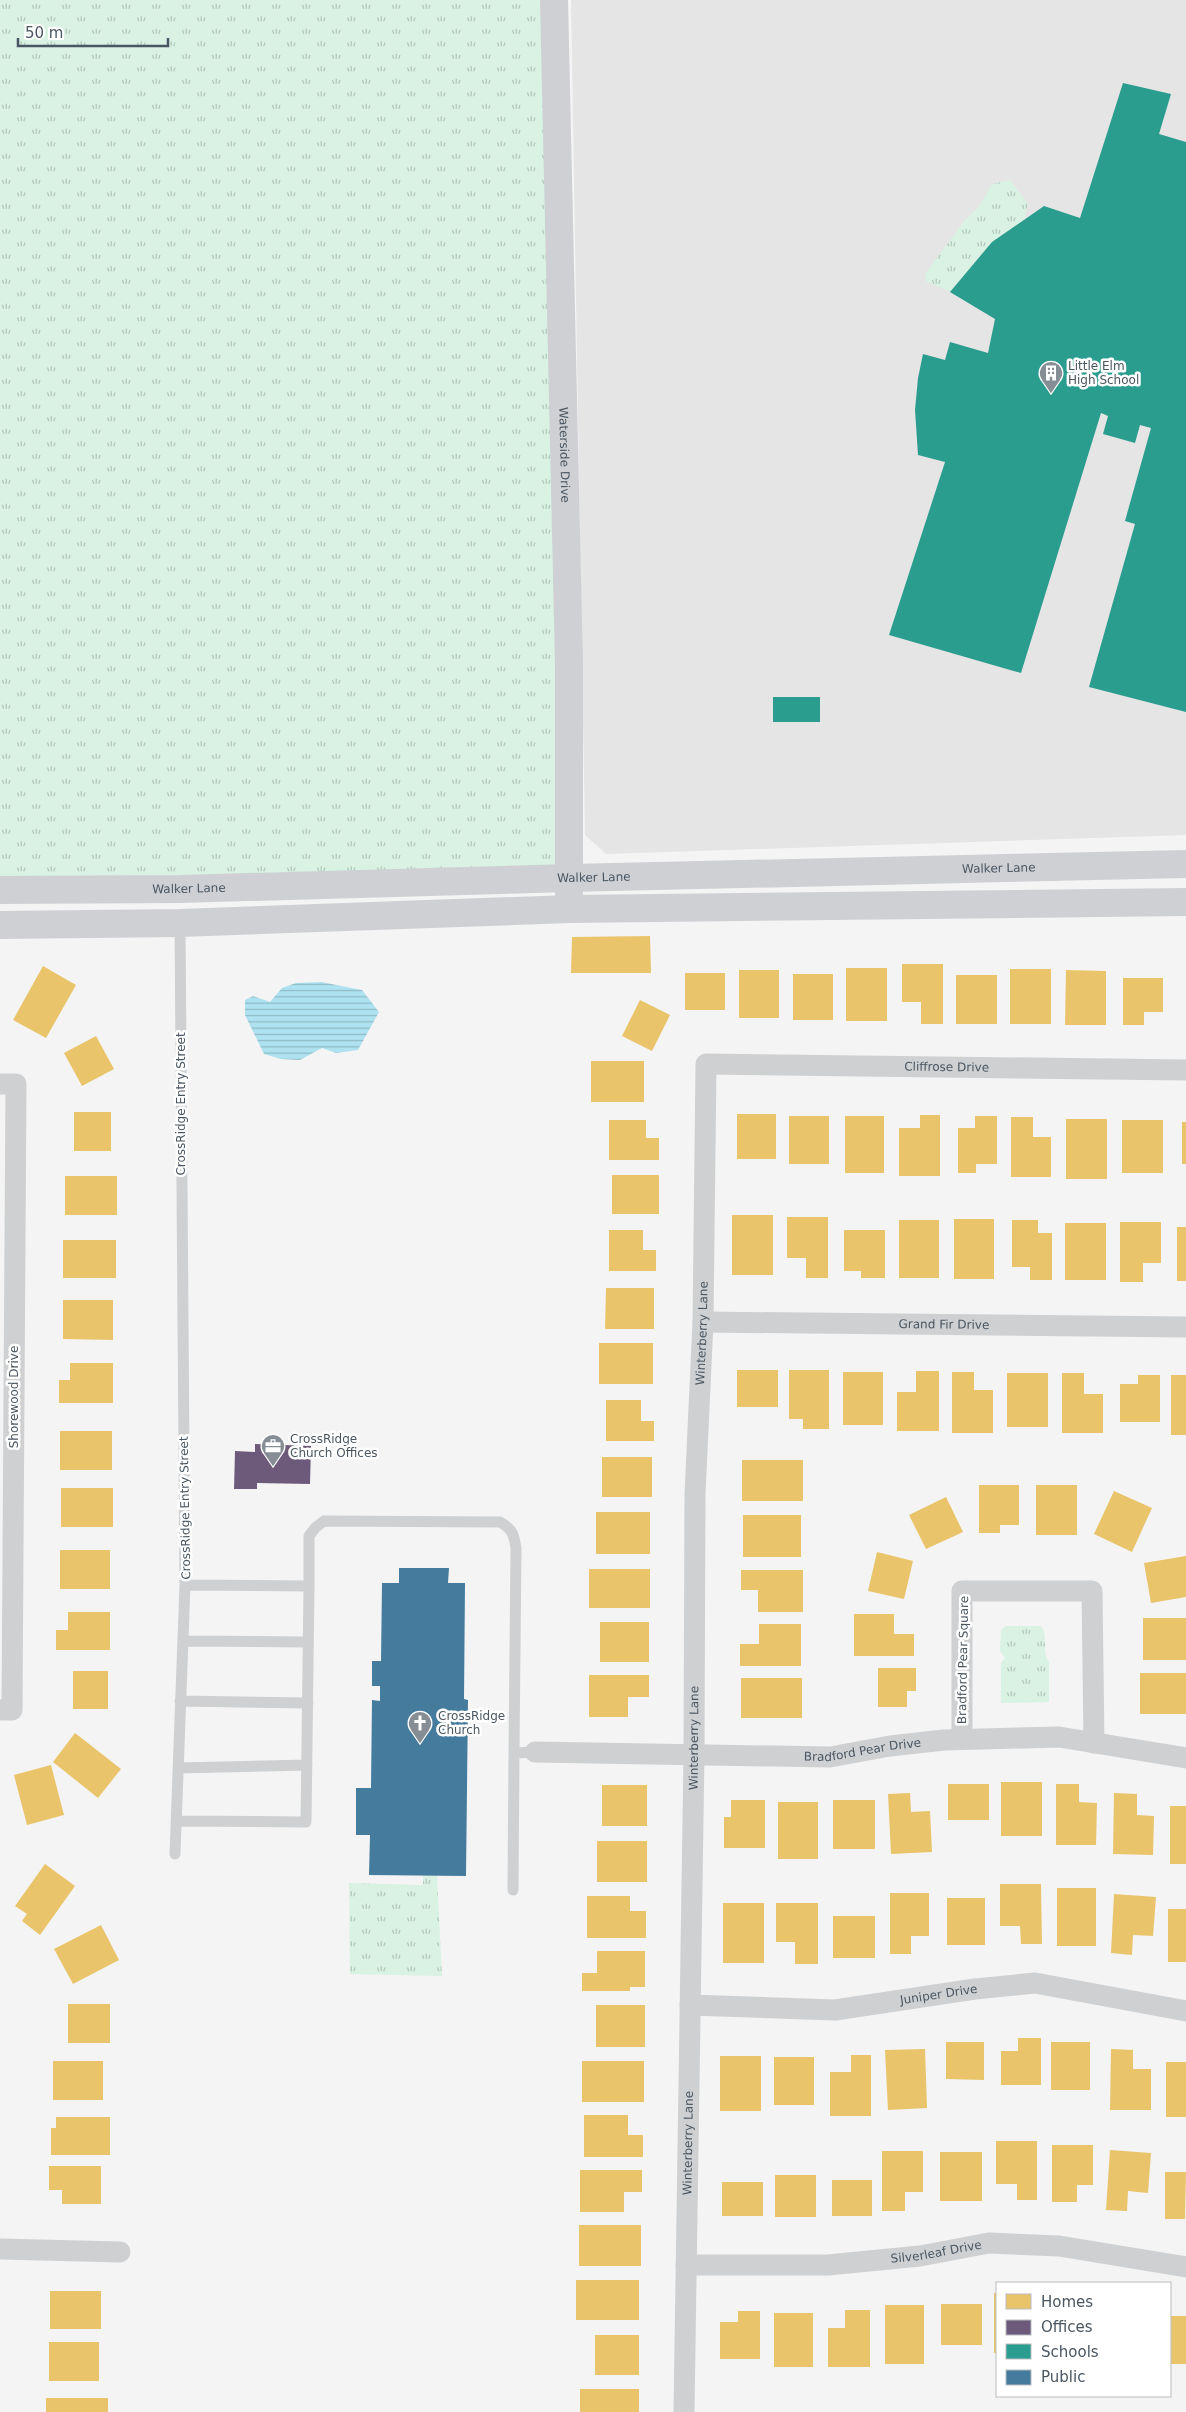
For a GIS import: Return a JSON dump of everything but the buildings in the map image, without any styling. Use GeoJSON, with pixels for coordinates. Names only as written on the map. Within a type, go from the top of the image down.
{"type":"FeatureCollection","features":[{"type":"Feature","properties":{"kind":"street","name":"Waterside Drive"},"geometry":{"type":"LineString","coordinates":[[554,0],[569,665],[569,909]]}},
{"type":"Feature","properties":{"kind":"street","name":"Walker Lane"},"geometry":{"type":"LineString","coordinates":[[0,890],[180,889],[1186,864]]}},
{"type":"Feature","properties":{"kind":"street"},"geometry":{"type":"LineString","coordinates":[[180,889],[180,923]]}},
{"type":"Feature","properties":{"kind":"street"},"geometry":{"type":"LineString","coordinates":[[0,925],[180,923],[569,909],[1186,902]]}},
{"type":"Feature","properties":{"kind":"street","name":"Cliffrose Drive"},"geometry":{"type":"LineString","coordinates":[[706,1064],[1186,1070]]}},
{"type":"Feature","properties":{"kind":"street","name":"Winterberry Lane"},"geometry":{"type":"LineString","coordinates":[[684,2412],[694,1754],[695,1494],[703,1322],[706,1064]]}},
{"type":"Feature","properties":{"kind":"street","name":"Shorewood Drive"},"geometry":{"type":"LineString","coordinates":[[6,1710],[8,1084]]}},
{"type":"Feature","properties":{"kind":"street","name":"Grand Fir Drive"},"geometry":{"type":"LineString","coordinates":[[703,1322],[1186,1327]]}},
{"type":"Feature","properties":{"kind":"street","name":"Bradford Pear Square"},"geometry":{"type":"LineString","coordinates":[[962,1739],[962,1591],[1092,1591],[1094,1743]]}},
{"type":"Feature","properties":{"kind":"street","name":"Bradford Pear Drive"},"geometry":{"type":"LineString","coordinates":[[525,1752],[830,1757],[890,1746],[962,1739],[1060,1737],[1186,1758]]}},
{"type":"Feature","properties":{"kind":"street","name":"Juniper Drive"},"geometry":{"type":"LineString","coordinates":[[690,2005],[835,2010],[975,1989],[1035,1983],[1186,2011]]}},
{"type":"Feature","properties":{"kind":"street","name":"Silverleaf Drive"},"geometry":{"type":"LineString","coordinates":[[686,2265],[828,2265],[920,2256],[989,2242],[1060,2246],[1186,2267]]}},
{"type":"Feature","properties":{"kind":"street"},"geometry":{"type":"LineString","coordinates":[[0,2249],[120,2252]]}},
{"type":"Feature","properties":{"kind":"lane","name":"CrossRidge Entry Street"},"geometry":{"type":"LineString","coordinates":[[180,923],[185,1585],[309,1586]]}},
{"type":"Feature","properties":{"kind":"lane"},"geometry":{"type":"LineString","coordinates":[[176,1821],[306,1822],[309,1536],[314,1528],[324,1521],[500,1522],[510,1527],[514,1535],[516,1548],[525,1752],[512,1890]]}},
{"type":"Feature","properties":{"kind":"lane"},"geometry":{"type":"LineString","coordinates":[[175,1854],[185,1585]]}},
{"type":"Feature","properties":{"kind":"lane"},"geometry":{"type":"LineString","coordinates":[[183,1641],[308,1642]]}},
{"type":"Feature","properties":{"kind":"lane"},"geometry":{"type":"LineString","coordinates":[[180,1701],[308,1703]]}},
{"type":"Feature","properties":{"kind":"lane"},"geometry":{"type":"LineString","coordinates":[[178,1768],[307,1765]]}},
{"type":"Feature","properties":{"kind":"shaded area"},"geometry":{"type":"Polygon","coordinates":[[[571,0],[1186,0],[1186,835],[606,854],[585,835],[571,0]]]}},
{"type":"Feature","properties":{"kind":"green space"},"geometry":{"type":"Polygon","coordinates":[[[0,0],[551,0],[570,878],[0,888],[0,0]]]}},
{"type":"Feature","properties":{"kind":"green space"},"geometry":{"type":"Polygon","coordinates":[[[1010,180],[1028,204],[1024,220],[992,242],[950,292],[926,281],[925,274],[965,220],[978,208],[992,184],[1010,180]]]}},
{"type":"Feature","properties":{"kind":"green space"},"geometry":{"type":"Polygon","coordinates":[[[1006,1626],[1041,1626],[1049,1662],[1049,1702],[1001,1703],[1001,1663],[1005,1658],[1000,1651],[1001,1630],[1006,1626]]]}},
{"type":"Feature","properties":{"kind":"green space"},"geometry":{"type":"Polygon","coordinates":[[[423,1875],[437,1875],[442,1976],[350,1974],[349,1883],[423,1885],[423,1875]]]}},
{"type":"Feature","properties":{"kind":"water"},"geometry":{"type":"Polygon","coordinates":[[[321,982],[362,990],[379,1012],[358,1050],[336,1053],[322,1048],[300,1060],[281,1059],[264,1054],[245,1015],[245,1000],[253,996],[270,1002],[282,988],[296,983],[321,982]]]}},
{"type":"Feature","properties":{"kind":"place","name":"Little Elm High School"},"geometry":{"type":"Point","coordinates":[1051,394]}},
{"type":"Feature","properties":{"kind":"place","name":"CrossRidge Church Offices"},"geometry":{"type":"Point","coordinates":[273,1467]}},
{"type":"Feature","properties":{"kind":"place","name":"CrossRidge Church"},"geometry":{"type":"Point","coordinates":[420,1744]}}]}
